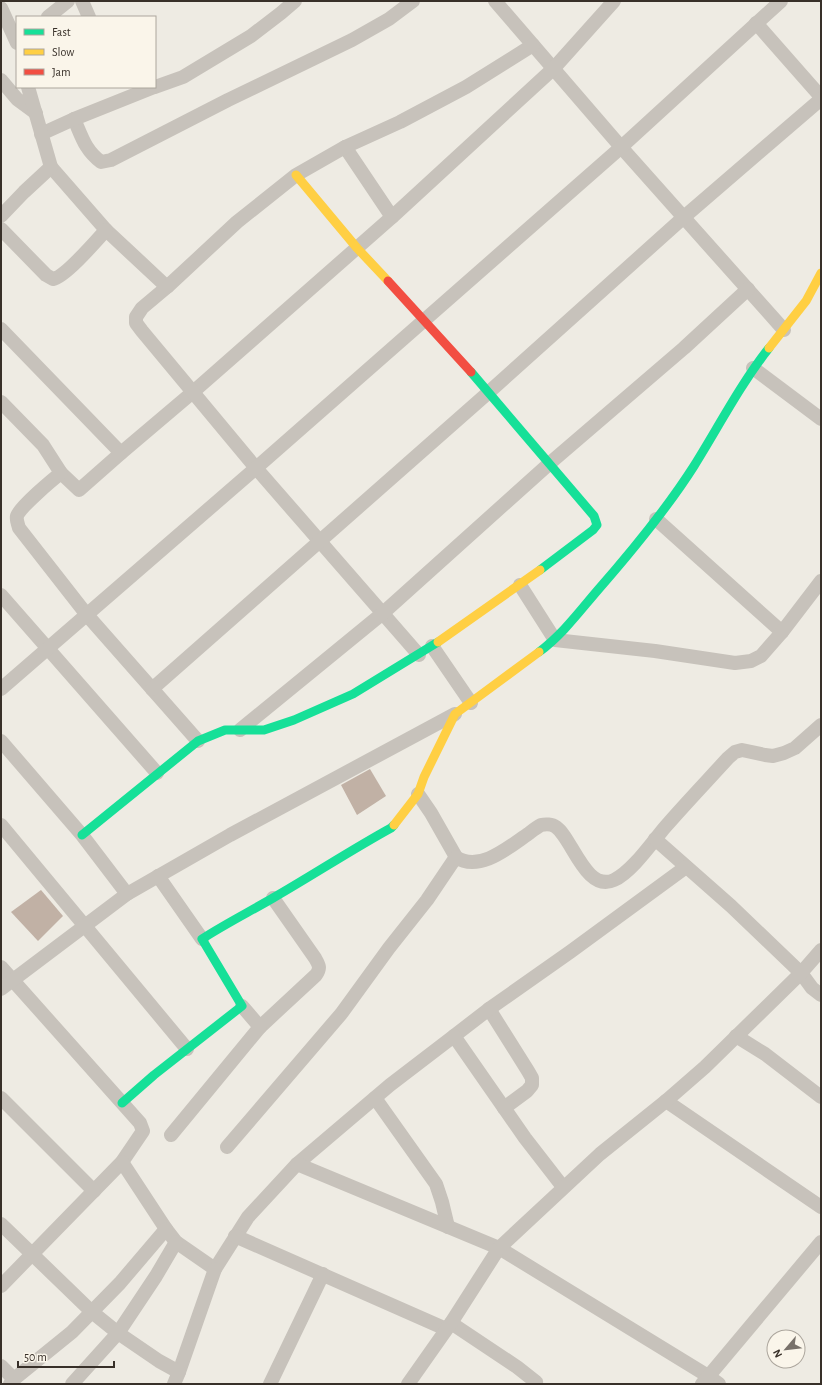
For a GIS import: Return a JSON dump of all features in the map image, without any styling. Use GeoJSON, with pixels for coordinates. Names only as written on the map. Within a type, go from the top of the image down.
{"type":"FeatureCollection","features":[{"type":"Feature","properties":{"kind":"street"},"geometry":{"type":"LineString","coordinates":[[49,16],[68,1]]}},
{"type":"Feature","properties":{"kind":"street"},"geometry":{"type":"LineString","coordinates":[[82,1],[89,16]]}},
{"type":"Feature","properties":{"kind":"street"},"geometry":{"type":"LineString","coordinates":[[156,85],[183,77],[250,36],[295,1]]}},
{"type":"Feature","properties":{"kind":"street"},"geometry":{"type":"LineString","coordinates":[[74,119],[86,147],[94,156],[101,162],[111,160],[228,100],[352,40],[389,19],[413,1]]}},
{"type":"Feature","properties":{"kind":"street"},"geometry":{"type":"LineString","coordinates":[[495,1],[621,147],[784,330]]}},
{"type":"Feature","properties":{"kind":"street"},"geometry":{"type":"LineString","coordinates":[[3,406],[43,445],[61,473],[79,490],[392,217],[554,68],[614,1]]}},
{"type":"Feature","properties":{"kind":"street"},"geometry":{"type":"LineString","coordinates":[[1,689],[425,320],[621,147],[781,1]]}},
{"type":"Feature","properties":{"kind":"street"},"geometry":{"type":"LineString","coordinates":[[1,8],[16,40]]}},
{"type":"Feature","properties":{"kind":"street"},"geometry":{"type":"LineString","coordinates":[[152,689],[489,392],[684,217],[821,98],[756,23]]}},
{"type":"Feature","properties":{"kind":"street"},"geometry":{"type":"LineString","coordinates":[[419,655],[256,468],[136,323],[136,317],[138,312],[237,222],[296,175],[345,147],[400,122],[466,87],[533,45]]}},
{"type":"Feature","properties":{"kind":"street"},"geometry":{"type":"LineString","coordinates":[[1,80],[17,99],[36,113]]}},
{"type":"Feature","properties":{"kind":"street"},"geometry":{"type":"LineString","coordinates":[[28,88],[51,167],[106,230],[167,287]]}},
{"type":"Feature","properties":{"kind":"street"},"geometry":{"type":"LineString","coordinates":[[41,134],[148,88]]}},
{"type":"Feature","properties":{"kind":"street"},"geometry":{"type":"LineString","coordinates":[[345,147],[392,217]]}},
{"type":"Feature","properties":{"kind":"street"},"geometry":{"type":"LineString","coordinates":[[1,216],[51,167]]}},
{"type":"Feature","properties":{"kind":"street"},"geometry":{"type":"LineString","coordinates":[[82,835],[157,772],[198,741],[218,732],[264,730],[294,720],[353,694],[419,655],[520,585],[593,530],[597,524],[594,516],[489,392],[425,320],[357,248],[296,175]]}},
{"type":"Feature","properties":{"kind":"street"},"geometry":{"type":"LineString","coordinates":[[1,229],[46,275],[53,279],[56,279],[63,273],[106,230]]}},
{"type":"Feature","properties":{"kind":"street"},"geometry":{"type":"LineString","coordinates":[[1,989],[127,894],[230,835],[455,714],[555,640],[622,562],[656,519],[694,466],[753,368],[806,301],[821,273]]}},
{"type":"Feature","properties":{"kind":"street"},"geometry":{"type":"LineString","coordinates":[[240,730],[383,613],[550,463],[684,348],[748,289]]}},
{"type":"Feature","properties":{"kind":"street"},"geometry":{"type":"LineString","coordinates":[[1,330],[121,452]]}},
{"type":"Feature","properties":{"kind":"street"},"geometry":{"type":"LineString","coordinates":[[753,368],[821,419]]}},
{"type":"Feature","properties":{"kind":"street"},"geometry":{"type":"LineString","coordinates":[[61,473],[38,492],[19,512],[17,523],[23,533],[87,615],[198,741]]}},
{"type":"Feature","properties":{"kind":"street"},"geometry":{"type":"LineString","coordinates":[[656,519],[782,632]]}},
{"type":"Feature","properties":{"kind":"street"},"geometry":{"type":"LineString","coordinates":[[555,640],[655,651],[735,663],[751,661],[761,656],[782,632],[821,581]]}},
{"type":"Feature","properties":{"kind":"street"},"geometry":{"type":"LineString","coordinates":[[520,585],[555,640]]}},
{"type":"Feature","properties":{"kind":"street"},"geometry":{"type":"LineString","coordinates":[[1,595],[157,772]]}},
{"type":"Feature","properties":{"kind":"street"},"geometry":{"type":"LineString","coordinates":[[432,646],[471,703]]}},
{"type":"Feature","properties":{"kind":"street"},"geometry":{"type":"LineString","coordinates":[[202,939],[391,828],[418,794],[424,777],[455,714]]}},
{"type":"Feature","properties":{"kind":"street"},"geometry":{"type":"LineString","coordinates":[[418,794],[431,813],[456,857],[462,862],[472,863],[486,860],[540,825],[550,825],[555,826],[565,836],[575,855],[591,875],[598,881],[608,882],[626,872],[735,752],[742,750],[773,756],[784,753],[795,748],[821,725]]}},
{"type":"Feature","properties":{"kind":"street"},"geometry":{"type":"LineString","coordinates":[[1,741],[82,835],[127,894]]}},
{"type":"Feature","properties":{"kind":"street"},"geometry":{"type":"LineString","coordinates":[[1,825],[187,1049]]}},
{"type":"Feature","properties":{"kind":"street"},"geometry":{"type":"LineString","coordinates":[[656,839],[731,906],[801,973],[812,988],[821,995]]}},
{"type":"Feature","properties":{"kind":"street"},"geometry":{"type":"LineString","coordinates":[[227,1148],[341,1014],[389,948],[428,900],[456,857]]}},
{"type":"Feature","properties":{"kind":"street"},"geometry":{"type":"LineString","coordinates":[[1,1224],[92,1312],[118,1333],[159,1361],[177,1378],[215,1269],[248,1217],[297,1164],[374,1098],[489,1009],[686,867]]}},
{"type":"Feature","properties":{"kind":"street"},"geometry":{"type":"LineString","coordinates":[[158,876],[202,939],[242,1006],[260,1028]]}},
{"type":"Feature","properties":{"kind":"street"},"geometry":{"type":"LineString","coordinates":[[171,1135],[260,1028],[320,970],[315,958],[273,898]]}},
{"type":"Feature","properties":{"kind":"street"},"geometry":{"type":"LineString","coordinates":[[408,1384],[499,1248],[600,1154],[666,1101],[705,1067],[801,973],[821,950]]}},
{"type":"Feature","properties":{"kind":"street"},"geometry":{"type":"LineString","coordinates":[[1,966],[140,1123],[143,1131],[122,1162],[1,1286]]}},
{"type":"Feature","properties":{"kind":"street"},"geometry":{"type":"LineString","coordinates":[[122,1103],[242,1006]]}},
{"type":"Feature","properties":{"kind":"street"},"geometry":{"type":"LineString","coordinates":[[489,1009],[528,1071],[532,1081],[532,1085],[527,1091],[504,1108]]}},
{"type":"Feature","properties":{"kind":"street"},"geometry":{"type":"LineString","coordinates":[[454,1036],[525,1138],[563,1188]]}},
{"type":"Feature","properties":{"kind":"street"},"geometry":{"type":"LineString","coordinates":[[736,1036],[765,1054],[821,1097]]}},
{"type":"Feature","properties":{"kind":"street"},"geometry":{"type":"LineString","coordinates":[[1,1098],[94,1191]]}},
{"type":"Feature","properties":{"kind":"street"},"geometry":{"type":"LineString","coordinates":[[374,1098],[436,1184],[448,1227]]}},
{"type":"Feature","properties":{"kind":"street"},"geometry":{"type":"LineString","coordinates":[[666,1101],[821,1207]]}},
{"type":"Feature","properties":{"kind":"street"},"geometry":{"type":"LineString","coordinates":[[122,1162],[176,1242],[215,1269]]}},
{"type":"Feature","properties":{"kind":"street"},"geometry":{"type":"LineString","coordinates":[[297,1164],[499,1248],[709,1381],[821,1242]]}},
{"type":"Feature","properties":{"kind":"street"},"geometry":{"type":"LineString","coordinates":[[1,1366],[12,1381],[72,1332],[120,1283],[166,1229]]}},
{"type":"Feature","properties":{"kind":"street"},"geometry":{"type":"LineString","coordinates":[[235,1236],[448,1326],[517,1367],[538,1383]]}},
{"type":"Feature","properties":{"kind":"street"},"geometry":{"type":"LineString","coordinates":[[72,1384],[118,1333],[156,1276],[176,1242]]}},
{"type":"Feature","properties":{"kind":"street"},"geometry":{"type":"LineString","coordinates":[[270,1384],[323,1274]]}},
{"type":"Feature","properties":{"kind":"building"},"geometry":{"type":"Polygon","coordinates":[[[370,769],[386,796],[357,815],[341,785],[370,769]]]}},
{"type":"Feature","properties":{"kind":"building"},"geometry":{"type":"Polygon","coordinates":[[[41,890],[63,916],[38,941],[11,912],[41,890]]]}},
{"type":"Feature","properties":{"kind":"traffic: fast"},"geometry":{"type":"LineString","coordinates":[[539,652],[570,623],[648,530],[694,466],[739,391],[769,348]]}},
{"type":"Feature","properties":{"kind":"traffic: fast"},"geometry":{"type":"LineString","coordinates":[[471,372],[594,516],[597,525],[593,530],[540,570]]}},
{"type":"Feature","properties":{"kind":"traffic: fast"},"geometry":{"type":"LineString","coordinates":[[82,835],[198,741],[225,730],[264,730],[294,720],[353,694],[438,642]]}},
{"type":"Feature","properties":{"kind":"traffic: fast"},"geometry":{"type":"LineString","coordinates":[[122,1103],[154,1075],[242,1006],[202,939],[394,825]]}},
{"type":"Feature","properties":{"kind":"traffic: slow"},"geometry":{"type":"LineString","coordinates":[[296,175],[357,248],[388,281]]}},
{"type":"Feature","properties":{"kind":"traffic: slow"},"geometry":{"type":"LineString","coordinates":[[769,348],[806,301],[821,273]]}},
{"type":"Feature","properties":{"kind":"traffic: slow"},"geometry":{"type":"LineString","coordinates":[[438,642],[540,570]]}},
{"type":"Feature","properties":{"kind":"traffic: slow"},"geometry":{"type":"LineString","coordinates":[[394,825],[418,794],[424,777],[455,714],[539,652]]}},
{"type":"Feature","properties":{"kind":"traffic: jam"},"geometry":{"type":"LineString","coordinates":[[388,281],[471,372]]}}]}
